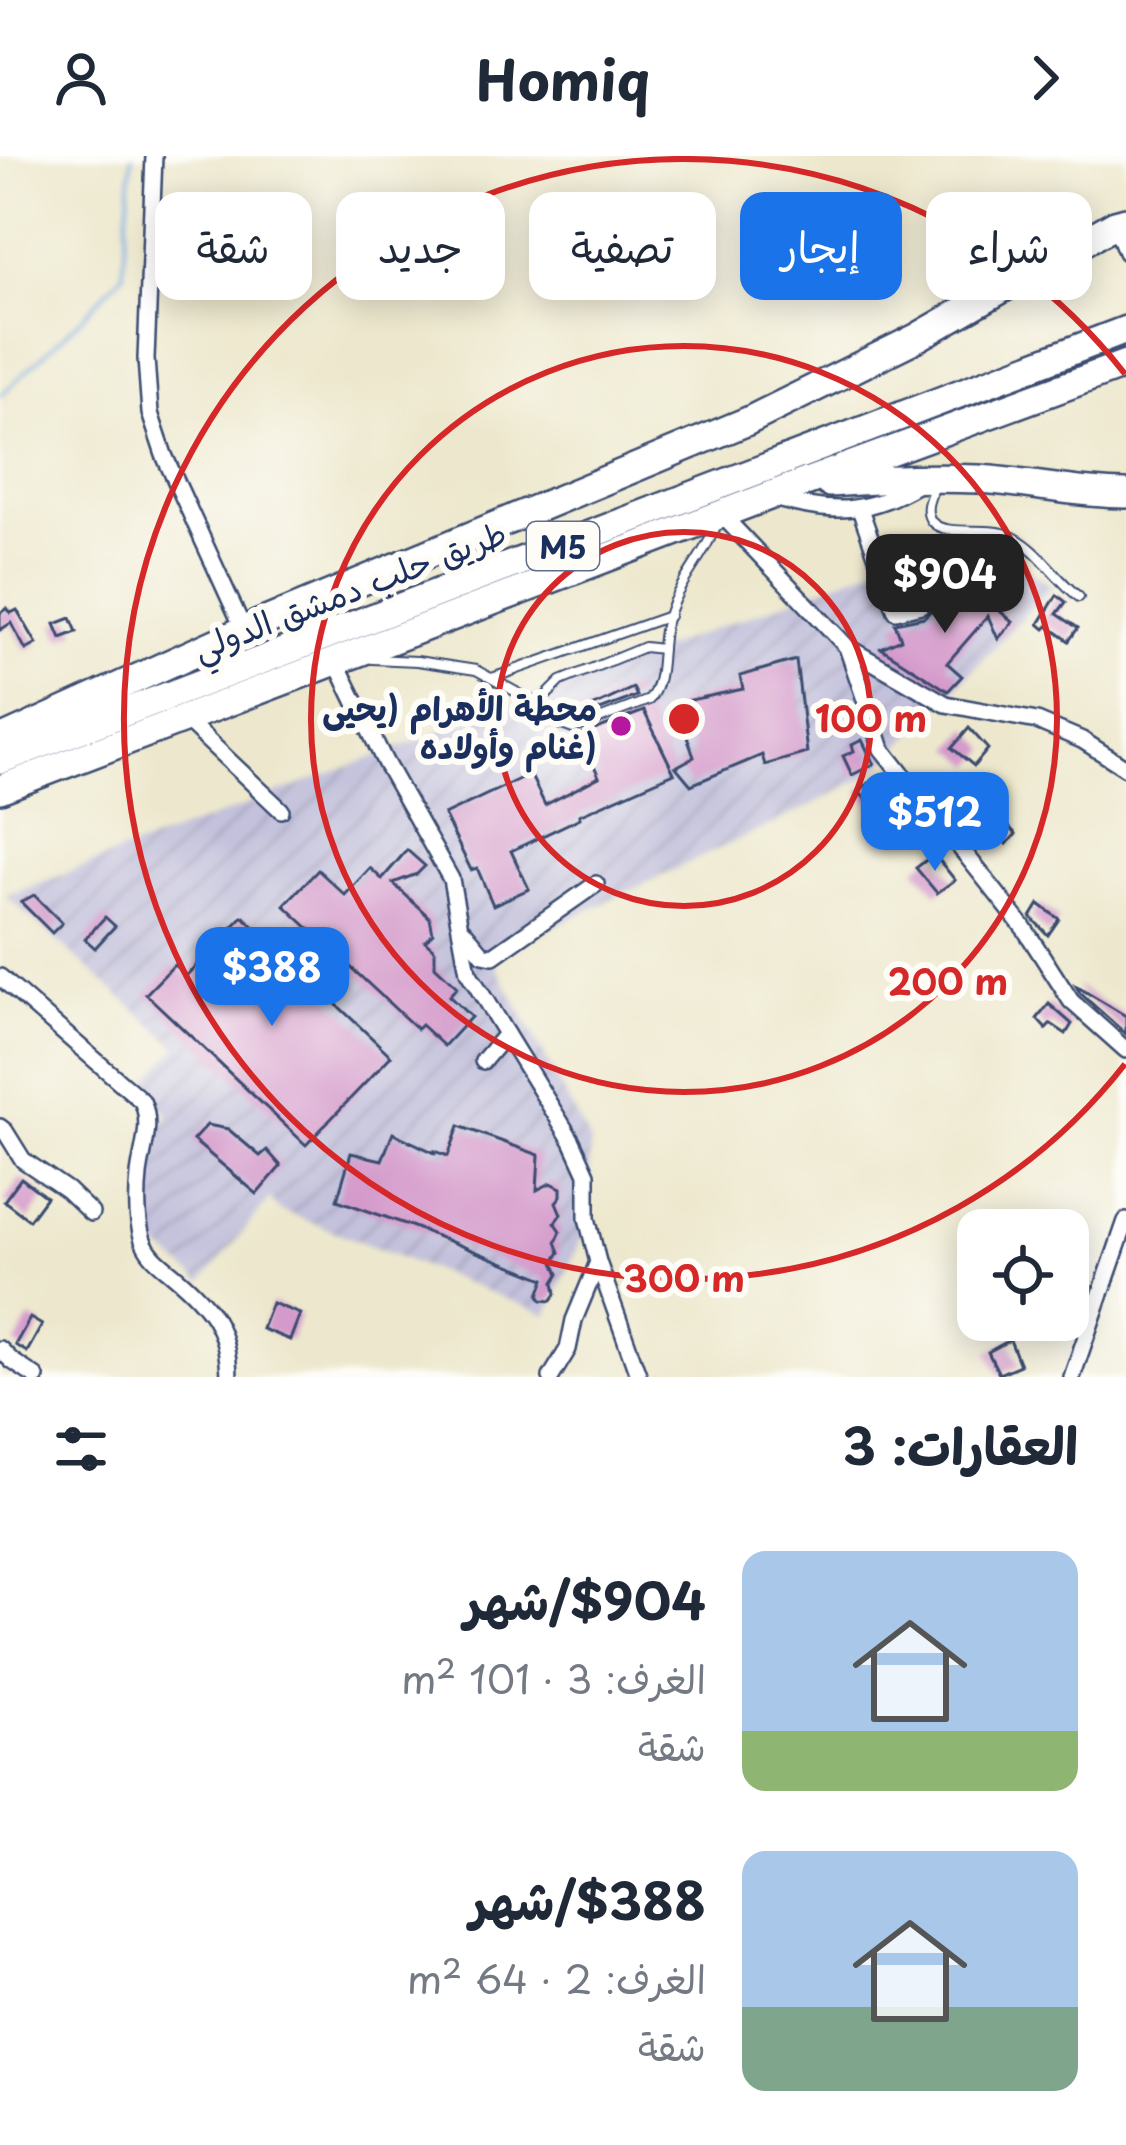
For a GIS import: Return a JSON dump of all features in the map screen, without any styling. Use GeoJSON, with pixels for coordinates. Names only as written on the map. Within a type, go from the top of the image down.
{"type":"FeatureCollection","features":[{"type":"Feature","properties":{"kind":"highway"},"geometry":{"type":"LineString","coordinates":[[0,740],[244,630],[748,421],[918,337],[1121,222]]}},
{"type":"Feature","properties":{"kind":"highway","name":"طريق حلب دمشق الدولي"},"geometry":{"type":"LineString","coordinates":[[0,760],[1126,330]]}},
{"type":"Feature","properties":{"kind":"highway","name":"طريق حلب دمشق الدولي"},"geometry":{"type":"LineString","coordinates":[[0,789],[766,496],[1126,364]]}},
{"type":"Feature","properties":{"kind":"highway"},"geometry":{"type":"LineString","coordinates":[[795,486],[889,478],[981,479],[1086,494],[1126,494]]}},
{"type":"Feature","properties":{"kind":"street"},"geometry":{"type":"LineString","coordinates":[[154,156],[146,341],[150,412],[164,454],[244,630]]}},
{"type":"Feature","properties":{"kind":"street"},"geometry":{"type":"LineString","coordinates":[[1121,222],[1126,252]]}},
{"type":"Feature","properties":{"kind":"street"},"geometry":{"type":"LineString","coordinates":[[766,496],[826,511],[860,509],[933,479]]}},
{"type":"Feature","properties":{"kind":"street"},"geometry":{"type":"LineString","coordinates":[[860,509],[888,586]]}},
{"type":"Feature","properties":{"kind":"street"},"geometry":{"type":"LineString","coordinates":[[721,514],[847,647],[946,704],[1037,722],[1082,740],[1126,769]]}},
{"type":"Feature","properties":{"kind":"street"},"geometry":{"type":"LineString","coordinates":[[847,647],[882,749],[1024,928],[1071,1001],[1126,1050]]}},
{"type":"Feature","properties":{"kind":"street"},"geometry":{"type":"LineString","coordinates":[[341,658],[385,762],[451,879],[468,972],[572,1141],[587,1174],[587,1218],[598,1262],[639,1377]]}},
{"type":"Feature","properties":{"kind":"street"},"geometry":{"type":"LineString","coordinates":[[184,718],[281,810]]}},
{"type":"Feature","properties":{"kind":"street"},"geometry":{"type":"LineString","coordinates":[[459,924],[483,954],[493,956],[596,884]]}},
{"type":"Feature","properties":{"kind":"street"},"geometry":{"type":"LineString","coordinates":[[0,977],[142,1101],[148,1115],[139,1176],[137,1219],[142,1238],[149,1254],[202,1299],[227,1342],[229,1377]]}},
{"type":"Feature","properties":{"kind":"street"},"geometry":{"type":"LineString","coordinates":[[483,1061],[506,1034]]}},
{"type":"Feature","properties":{"kind":"street"},"geometry":{"type":"LineString","coordinates":[[0,1127],[23,1160],[91,1213]]}},
{"type":"Feature","properties":{"kind":"street"},"geometry":{"type":"LineString","coordinates":[[1072,1377],[1126,1221]]}},
{"type":"Feature","properties":{"kind":"street"},"geometry":{"type":"LineString","coordinates":[[551,1377],[568,1349],[574,1320],[598,1262]]}},
{"type":"Feature","properties":{"kind":"street"},"geometry":{"type":"LineString","coordinates":[[0,1350],[36,1377]]}},
{"type":"Feature","properties":{"kind":"lane"},"geometry":{"type":"LineString","coordinates":[[933,479],[927,506],[933,524],[1006,534],[1041,556],[1079,597]]}},
{"type":"Feature","properties":{"kind":"lane"},"geometry":{"type":"LineString","coordinates":[[341,658],[476,670],[538,704],[554,722],[573,729],[649,700],[658,684],[669,616],[680,585],[721,514]]}},
{"type":"Feature","properties":{"kind":"lane"},"geometry":{"type":"LineString","coordinates":[[491,678],[669,616]]}},
{"type":"Feature","properties":{"kind":"lane"},"geometry":{"type":"LineString","coordinates":[[538,704],[561,681],[644,646],[662,649]]}},
{"type":"Feature","properties":{"kind":"shaded area"},"geometry":{"type":"Polygon","coordinates":[[[969,529],[1052,586],[877,771],[491,956],[590,1142],[589,1222],[547,1315],[277,1209],[270,1198],[202,1283],[147,1237],[145,1141],[169,1114],[139,1089],[178,1047],[6,896],[969,529]]]}},
{"type":"Feature","properties":{"kind":"building"},"geometry":{"type":"Polygon","coordinates":[[[974,539],[946,564],[935,553],[974,539]]]}},
{"type":"Feature","properties":{"kind":"building"},"geometry":{"type":"Polygon","coordinates":[[[977,590],[990,602],[1004,597],[995,607],[1013,622],[998,639],[988,616],[947,663],[962,676],[948,691],[881,648],[901,639],[895,623],[924,617],[977,590]]]}},
{"type":"Feature","properties":{"kind":"building"},"geometry":{"type":"Polygon","coordinates":[[[1057,595],[1066,602],[1057,614],[1078,628],[1069,641],[1039,624],[1057,595]]]}},
{"type":"Feature","properties":{"kind":"building"},"geometry":{"type":"Polygon","coordinates":[[[7,608],[11,613],[17,610],[37,644],[26,650],[11,623],[0,630],[0,613],[7,608]]]}},
{"type":"Feature","properties":{"kind":"building"},"geometry":{"type":"Polygon","coordinates":[[[71,618],[77,632],[61,638],[55,624],[71,618]]]}},
{"type":"Feature","properties":{"kind":"building"},"geometry":{"type":"Polygon","coordinates":[[[796,660],[807,753],[765,765],[762,755],[691,785],[676,767],[694,757],[676,703],[743,689],[740,676],[796,660]]]}},
{"type":"Feature","properties":{"kind":"building"},"geometry":{"type":"Polygon","coordinates":[[[633,688],[637,696],[574,720],[573,716],[633,688]]]}},
{"type":"Feature","properties":{"kind":"building"},"geometry":{"type":"Polygon","coordinates":[[[644,711],[674,773],[511,851],[529,889],[493,905],[477,868],[471,870],[444,815],[530,774],[545,805],[599,777],[581,735],[644,711]]]}},
{"type":"Feature","properties":{"kind":"building"},"geometry":{"type":"Polygon","coordinates":[[[969,728],[988,749],[974,766],[952,748],[969,728]]]}},
{"type":"Feature","properties":{"kind":"building"},"geometry":{"type":"Polygon","coordinates":[[[862,740],[874,764],[852,775],[843,756],[862,740]]]}},
{"type":"Feature","properties":{"kind":"building"},"geometry":{"type":"Polygon","coordinates":[[[868,783],[898,816],[888,824],[859,792],[868,783]]]}},
{"type":"Feature","properties":{"kind":"building"},"geometry":{"type":"Polygon","coordinates":[[[991,809],[1016,834],[1007,844],[982,819],[991,809]]]}},
{"type":"Feature","properties":{"kind":"building"},"geometry":{"type":"Polygon","coordinates":[[[407,850],[425,866],[393,883],[430,918],[433,933],[425,941],[435,950],[435,966],[457,987],[449,996],[471,1017],[444,1046],[421,1025],[417,1029],[284,905],[318,870],[345,895],[370,868],[382,879],[407,850]]]}},
{"type":"Feature","properties":{"kind":"building"},"geometry":{"type":"Polygon","coordinates":[[[934,854],[955,880],[937,893],[916,868],[934,854]]]}},
{"type":"Feature","properties":{"kind":"building"},"geometry":{"type":"Polygon","coordinates":[[[34,895],[62,923],[52,933],[21,902],[34,895]]]}},
{"type":"Feature","properties":{"kind":"building"},"geometry":{"type":"Polygon","coordinates":[[[1039,904],[1059,919],[1048,935],[1031,917],[1039,904]]]}},
{"type":"Feature","properties":{"kind":"building"},"geometry":{"type":"Polygon","coordinates":[[[243,916],[391,1056],[306,1145],[146,994],[174,965],[186,976],[243,916]]]}},
{"type":"Feature","properties":{"kind":"building"},"geometry":{"type":"Polygon","coordinates":[[[105,917],[115,926],[95,948],[85,939],[105,917]]]}},
{"type":"Feature","properties":{"kind":"building"},"geometry":{"type":"Polygon","coordinates":[[[1076,986],[1126,1016],[1126,1034],[1080,993],[1076,986]]]}},
{"type":"Feature","properties":{"kind":"building"},"geometry":{"type":"Polygon","coordinates":[[[1049,1004],[1072,1024],[1066,1034],[1051,1024],[1046,1029],[1037,1019],[1049,1004]]]}},
{"type":"Feature","properties":{"kind":"building"},"geometry":{"type":"Polygon","coordinates":[[[207,1125],[228,1129],[260,1156],[267,1150],[281,1166],[257,1194],[193,1140],[207,1125]]]}},
{"type":"Feature","properties":{"kind":"building"},"geometry":{"type":"Polygon","coordinates":[[[459,1126],[539,1155],[537,1190],[551,1183],[561,1188],[556,1202],[561,1214],[555,1222],[561,1231],[556,1242],[560,1252],[554,1262],[559,1274],[551,1301],[539,1295],[545,1279],[337,1200],[351,1153],[382,1160],[393,1133],[448,1156],[459,1126]]]}},
{"type":"Feature","properties":{"kind":"building"},"geometry":{"type":"Polygon","coordinates":[[[21,1178],[46,1197],[29,1220],[4,1201],[21,1178]]]}},
{"type":"Feature","properties":{"kind":"building"},"geometry":{"type":"Polygon","coordinates":[[[272,1303],[300,1314],[290,1340],[262,1329],[272,1303]]]}},
{"type":"Feature","properties":{"kind":"building"},"geometry":{"type":"Polygon","coordinates":[[[30,1318],[42,1325],[27,1352],[15,1345],[30,1318]]]}},
{"type":"Feature","properties":{"kind":"building"},"geometry":{"type":"Polygon","coordinates":[[[1010,1341],[1020,1365],[999,1374],[988,1352],[1010,1341]]]}},
{"type":"Feature","properties":{"kind":"waterway"},"geometry":{"type":"LineString","coordinates":[[0,396],[123,274],[132,156]]}},
{"type":"Feature","properties":{"kind":"place","name":"محطة الأهرام (يحيى غنام وأولاده)"},"geometry":{"type":"Point","coordinates":[621,726]}}]}
